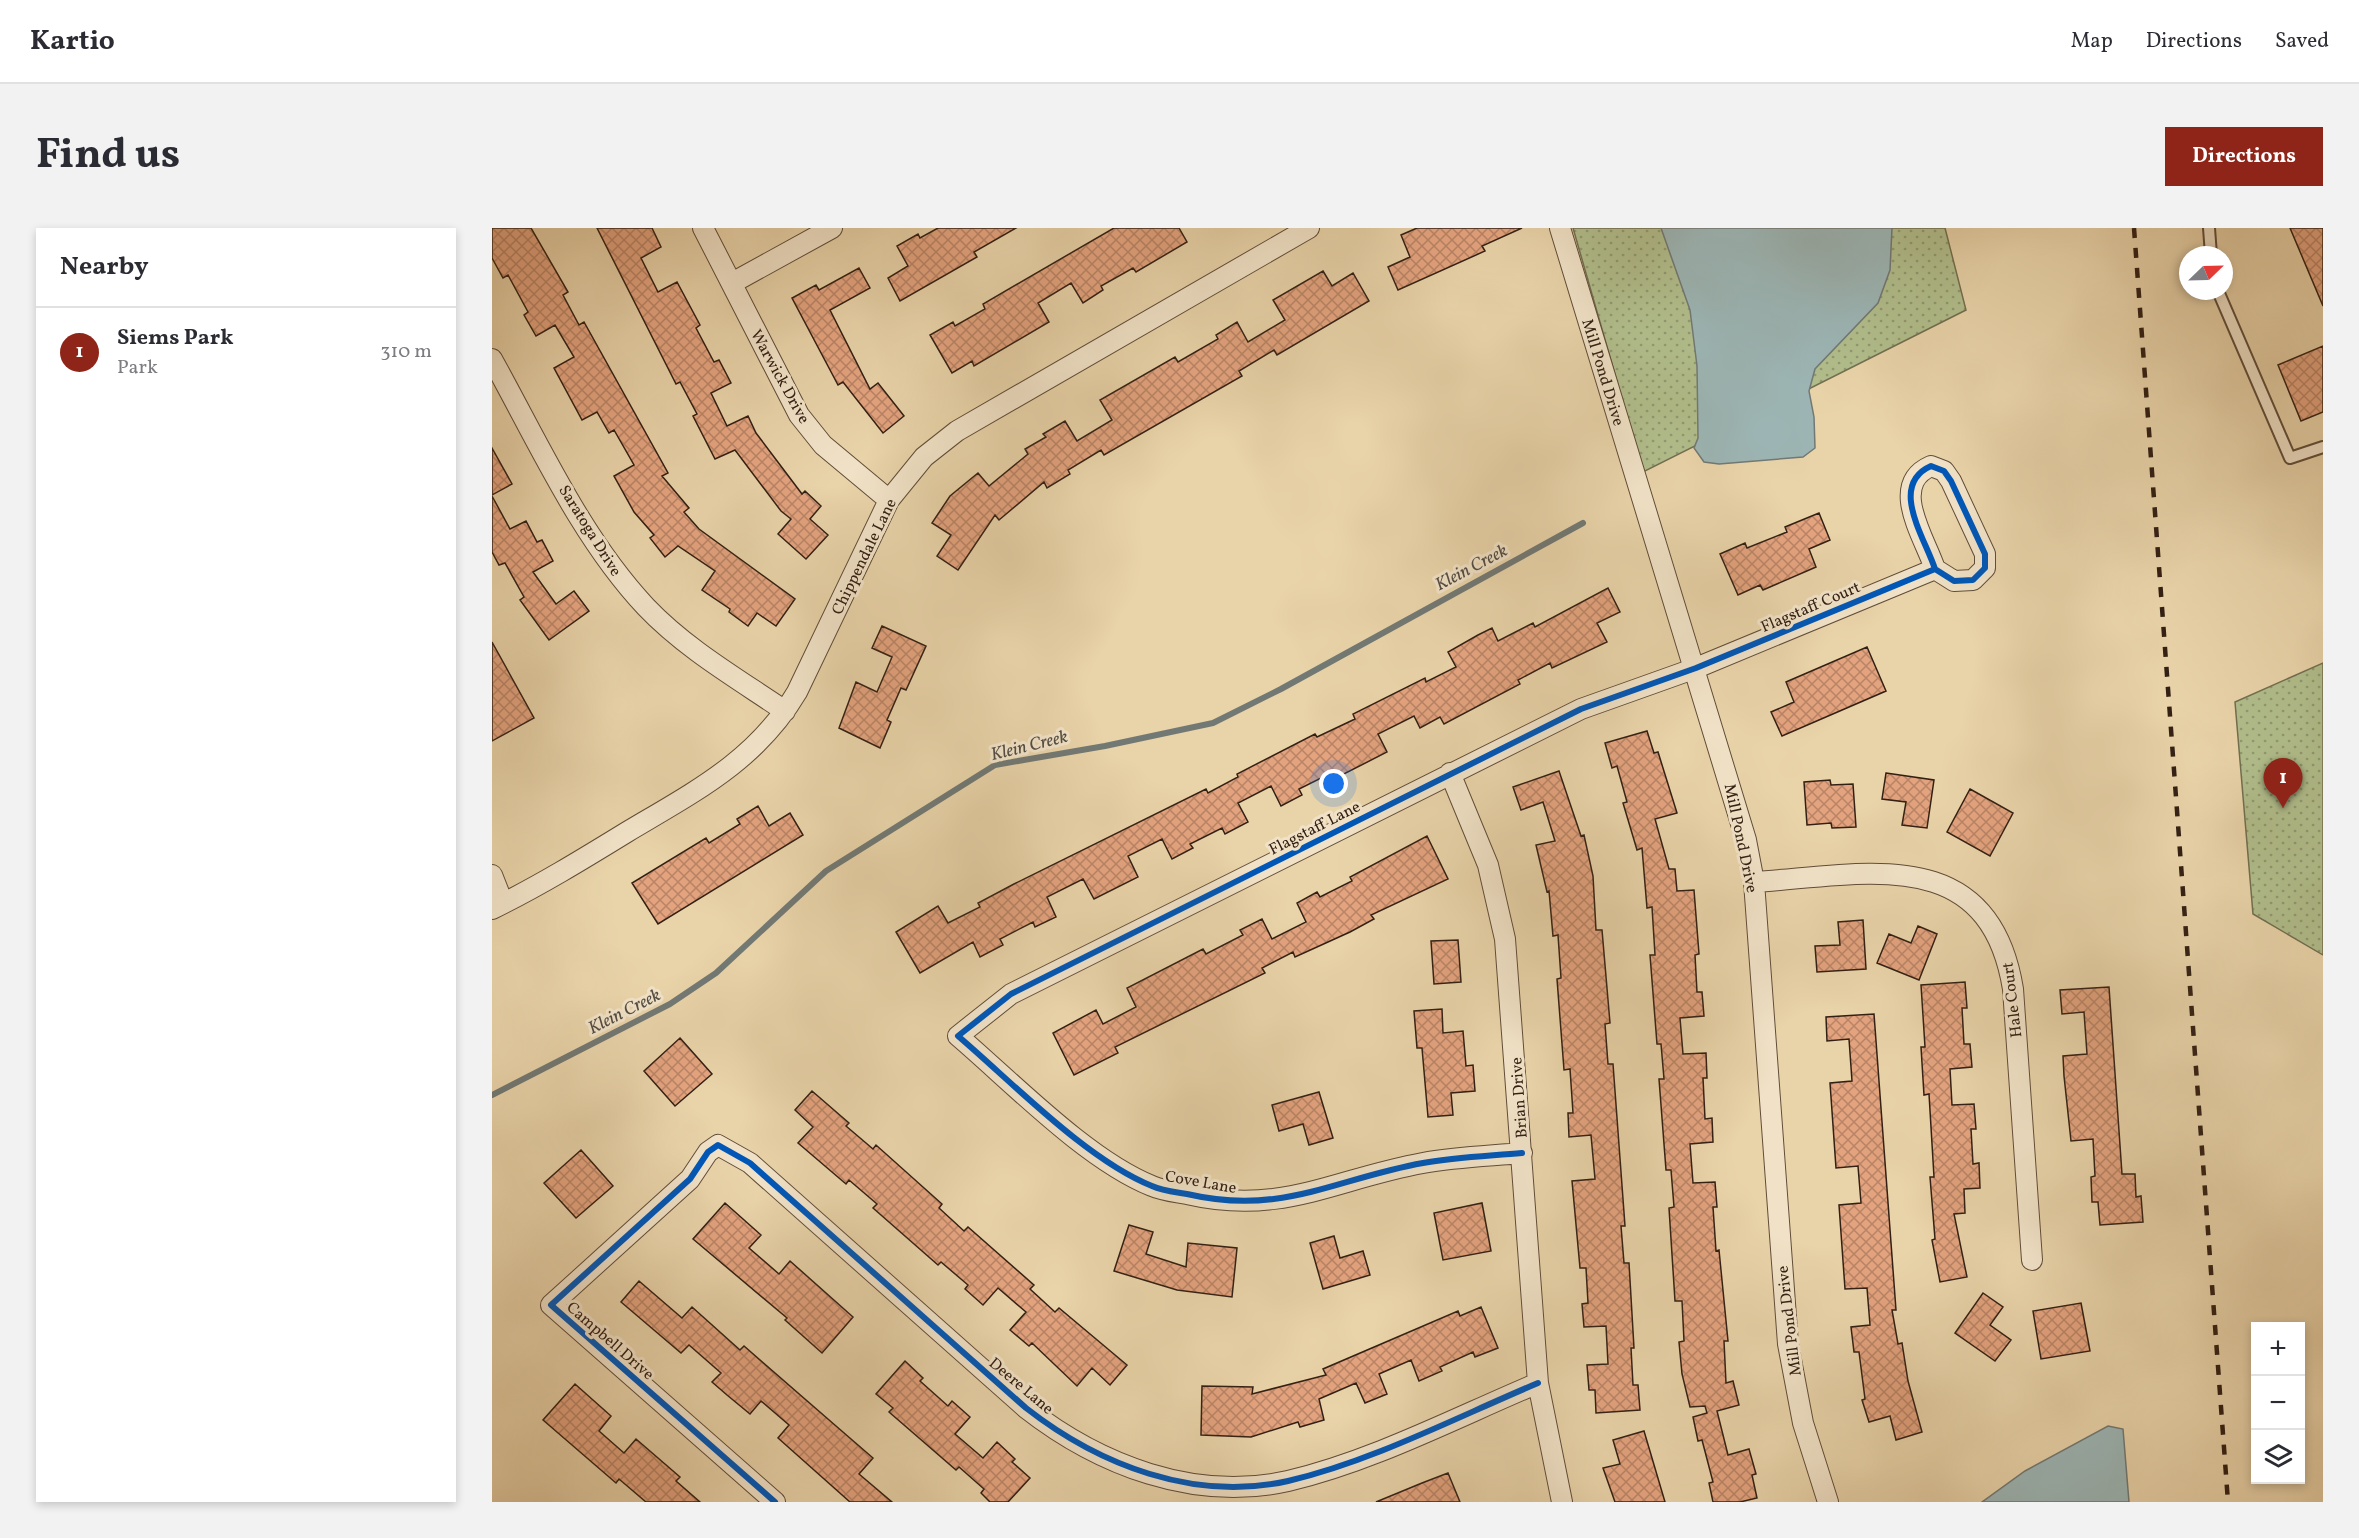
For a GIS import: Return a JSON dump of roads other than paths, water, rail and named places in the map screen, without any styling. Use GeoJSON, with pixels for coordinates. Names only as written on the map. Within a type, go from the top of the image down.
{"type":"FeatureCollection","features":[{"type":"Feature","properties":{"kind":"street","name":"Warwick Drive"},"geometry":{"type":"LineString","coordinates":[[703,228],[799,415],[823,446],[889,500]]}},
{"type":"Feature","properties":{"kind":"street"},"geometry":{"type":"LineString","coordinates":[[732,283],[832,228]]}},
{"type":"Feature","properties":{"kind":"street","name":"Chippendale Lane"},"geometry":{"type":"LineString","coordinates":[[497,906],[543,883],[720,776],[752,750],[785,711],[889,500],[924,457],[957,431],[1309,228]]}},
{"type":"Feature","properties":{"kind":"street","name":"Mill Pond Drive"},"geometry":{"type":"LineString","coordinates":[[1560,228],[1732,787],[1754,882],[1786,1328],[1803,1423],[1828,1502]]}},
{"type":"Feature","properties":{"kind":"street","name":"Saratoga Drive"},"geometry":{"type":"LineString","coordinates":[[492,359],[592,538],[622,580],[648,609],[689,645],[785,711]]}},
{"type":"Feature","properties":{"kind":"street"},"geometry":{"type":"LineString","coordinates":[[1931,466],[1944,471],[1951,481],[1985,554],[1985,568],[1973,580],[1954,581],[1935,568],[1909,499],[1911,485],[1921,470],[1931,466]]}},
{"type":"Feature","properties":{"kind":"street","name":"Flagstaff Court"},"geometry":{"type":"LineString","coordinates":[[1696,668],[1935,568]]}},
{"type":"Feature","properties":{"kind":"street","name":"Flagstaff Lane"},"geometry":{"type":"LineString","coordinates":[[958,1036],[1011,994],[1450,773],[1581,709],[1696,668]]}},
{"type":"Feature","properties":{"kind":"street","name":"Brian Drive"},"geometry":{"type":"LineString","coordinates":[[1450,773],[1488,865],[1504,939],[1538,1383],[1562,1502]]}},
{"type":"Feature","properties":{"kind":"street"},"geometry":{"type":"LineString","coordinates":[[492,874],[497,906]]}},
{"type":"Feature","properties":{"kind":"street","name":"Hale Court"},"geometry":{"type":"LineString","coordinates":[[1754,882],[1874,875],[1917,876],[1951,889],[1965,898],[1991,926],[2004,950],[2013,988],[2032,1260]]}},
{"type":"Feature","properties":{"kind":"street","name":"Cove Lane"},"geometry":{"type":"LineString","coordinates":[[958,1036],[1089,1149],[1121,1170],[1153,1187],[1216,1201],[1254,1202],[1292,1198],[1422,1163],[1522,1153]]}},
{"type":"Feature","properties":{"kind":"street","name":"Deere Lane"},"geometry":{"type":"LineString","coordinates":[[718,1144],[750,1163],[1026,1408],[1054,1430],[1114,1464],[1167,1480],[1224,1487],[1287,1482],[1346,1464],[1538,1383]]}},
{"type":"Feature","properties":{"kind":"street","name":"Campbell Drive"},"geometry":{"type":"LineString","coordinates":[[718,1144],[708,1152],[690,1179],[551,1305],[775,1502]]}},
{"type":"Feature","properties":{"kind":"lane"},"geometry":{"type":"LineString","coordinates":[[2209,228],[2210,246]]}},
{"type":"Feature","properties":{"kind":"lane"},"geometry":{"type":"LineString","coordinates":[[2222,300],[2290,458],[2323,447]]}},
{"type":"Feature","properties":{"kind":"water"},"geometry":{"type":"Polygon","coordinates":[[[1661,228],[1892,228],[1890,270],[1878,303],[1815,369],[1809,391],[1814,417],[1815,448],[1803,457],[1719,464],[1704,462],[1694,448],[1698,438],[1697,366],[1690,310],[1661,228]]]}},
{"type":"Feature","properties":{"kind":"water"},"geometry":{"type":"Polygon","coordinates":[[[2108,1426],[2123,1429],[2129,1502],[1982,1502],[2025,1471],[2108,1426]]]}},
{"type":"Feature","properties":{"kind":"waterway","name":"Klein Creek"},"geometry":{"type":"LineString","coordinates":[[492,1095],[670,1004],[716,973],[826,871],[995,765],[1105,746],[1213,723],[1281,689],[1583,523]]}},
{"type":"Feature","properties":{"kind":"railway"},"geometry":{"type":"LineString","coordinates":[[2134,228],[2228,1502]]}},
{"type":"Feature","properties":{"kind":"place","name":"Siems Park"},"geometry":{"type":"Point","coordinates":[2283,808]}}]}
